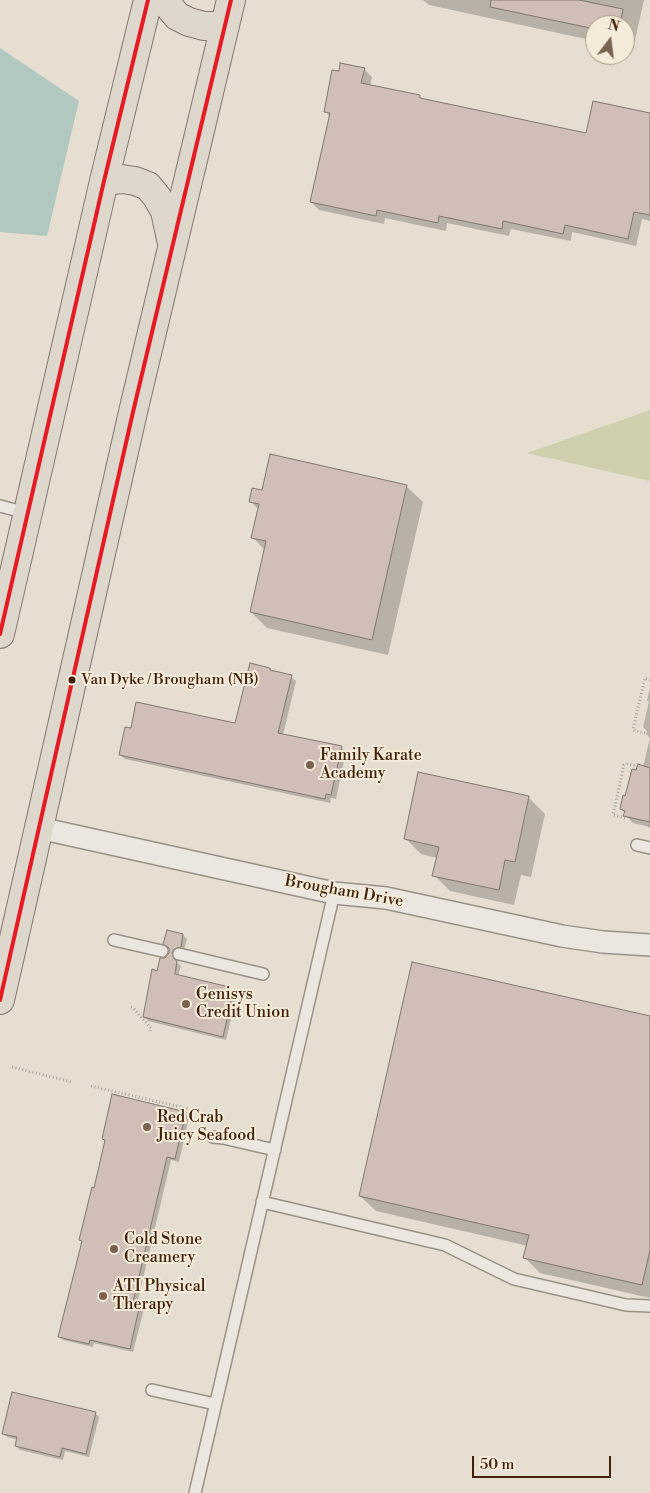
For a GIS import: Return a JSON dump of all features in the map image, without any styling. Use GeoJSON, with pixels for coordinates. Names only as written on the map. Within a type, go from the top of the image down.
{"type":"FeatureCollection","features":[{"type":"Feature","properties":{"kind":"main road"},"geometry":{"type":"LineString","coordinates":[[0,634],[104,181],[148,0]]}},
{"type":"Feature","properties":{"kind":"main road"},"geometry":{"type":"LineString","coordinates":[[166,0],[177,16],[189,22],[204,26],[225,26]]}},
{"type":"Feature","properties":{"kind":"main road"},"geometry":{"type":"LineString","coordinates":[[0,1000],[6,948],[39,828],[172,243],[231,0]]}},
{"type":"Feature","properties":{"kind":"main road"},"geometry":{"type":"LineString","coordinates":[[104,181],[122,179],[148,186],[165,211],[172,243]]}},
{"type":"Feature","properties":{"kind":"street","name":"Brougham Drive"},"geometry":{"type":"LineString","coordinates":[[39,828],[334,893],[386,898],[562,936],[603,942],[650,945]]}},
{"type":"Feature","properties":{"kind":"lane"},"geometry":{"type":"LineString","coordinates":[[0,506],[27,513]]}},
{"type":"Feature","properties":{"kind":"lane"},"geometry":{"type":"LineString","coordinates":[[637,845],[650,848]]}},
{"type":"Feature","properties":{"kind":"lane"},"geometry":{"type":"LineString","coordinates":[[195,1493],[334,893]]}},
{"type":"Feature","properties":{"kind":"lane"},"geometry":{"type":"LineString","coordinates":[[114,940],[162,950]]}},
{"type":"Feature","properties":{"kind":"lane"},"geometry":{"type":"LineString","coordinates":[[179,954],[263,974]]}},
{"type":"Feature","properties":{"kind":"lane"},"geometry":{"type":"LineString","coordinates":[[213,1137],[275,1150]]}},
{"type":"Feature","properties":{"kind":"lane"},"geometry":{"type":"LineString","coordinates":[[262,1202],[445,1245],[514,1279],[626,1305],[650,1306]]}},
{"type":"Feature","properties":{"kind":"lane"},"geometry":{"type":"LineString","coordinates":[[152,1390],[215,1404]]}},
{"type":"Feature","properties":{"kind":"path"},"geometry":{"type":"LineString","coordinates":[[645,734],[633,729],[645,678],[650,680]]}},
{"type":"Feature","properties":{"kind":"path"},"geometry":{"type":"LineString","coordinates":[[625,818],[613,815],[624,766],[627,764],[637,766]]}},
{"type":"Feature","properties":{"kind":"path"},"geometry":{"type":"LineString","coordinates":[[131,1008],[151,1028],[150,1030]]}},
{"type":"Feature","properties":{"kind":"path"},"geometry":{"type":"LineString","coordinates":[[12,1068],[72,1082]]}},
{"type":"Feature","properties":{"kind":"path"},"geometry":{"type":"LineString","coordinates":[[91,1086],[189,1109]]}},
{"type":"Feature","properties":{"kind":"green space"},"geometry":{"type":"Polygon","coordinates":[[[650,410],[650,481],[527,453],[650,410]]]}},
{"type":"Feature","properties":{"kind":"water"},"geometry":{"type":"Polygon","coordinates":[[[0,48],[79,101],[47,236],[0,232],[0,48]]]}},
{"type":"Feature","properties":{"kind":"building"},"geometry":{"type":"Polygon","coordinates":[[[491,0],[579,0],[623,9],[622,15],[585,15],[585,27],[490,7],[491,0]]]}},
{"type":"Feature","properties":{"kind":"building"},"geometry":{"type":"Polygon","coordinates":[[[340,63],[365,68],[361,83],[420,95],[420,98],[586,133],[593,101],[650,113],[650,215],[634,212],[628,239],[565,225],[563,234],[503,221],[502,229],[439,216],[438,223],[377,210],[376,216],[310,202],[330,113],[324,112],[332,70],[339,71],[340,63]]]}},
{"type":"Feature","properties":{"kind":"building"},"geometry":{"type":"Polygon","coordinates":[[[270,454],[407,485],[372,640],[250,612],[266,541],[251,538],[259,504],[249,502],[252,488],[262,490],[270,454]]]}},
{"type":"Feature","properties":{"kind":"building"},"geometry":{"type":"Polygon","coordinates":[[[250,663],[292,675],[278,733],[342,746],[331,795],[326,794],[325,799],[119,755],[125,727],[131,728],[136,702],[235,723],[250,663]]]}},
{"type":"Feature","properties":{"kind":"building"},"geometry":{"type":"Polygon","coordinates":[[[638,764],[650,768],[650,822],[623,816],[625,811],[620,809],[632,769],[636,770],[638,764]]]}},
{"type":"Feature","properties":{"kind":"building"},"geometry":{"type":"Polygon","coordinates":[[[418,772],[529,796],[515,862],[505,860],[499,890],[432,876],[439,847],[404,839],[418,772]]]}},
{"type":"Feature","properties":{"kind":"building","name":"Genisys Credit Union"},"geometry":{"type":"Polygon","coordinates":[[[167,930],[183,934],[181,947],[174,949],[172,953],[177,961],[175,974],[225,986],[233,993],[223,1037],[143,1017],[152,969],[157,971],[160,958],[165,958],[169,953],[169,948],[163,944],[167,930]]]}},
{"type":"Feature","properties":{"kind":"building"},"geometry":{"type":"Polygon","coordinates":[[[412,962],[650,1016],[650,1250],[642,1285],[523,1258],[529,1235],[359,1196],[412,962]]]}},
{"type":"Feature","properties":{"kind":"building"},"geometry":{"type":"Polygon","coordinates":[[[112,1094],[186,1112],[175,1159],[167,1157],[133,1302],[140,1304],[130,1349],[90,1340],[89,1344],[58,1337],[82,1241],[79,1240],[105,1140],[102,1139],[112,1094]]]}},
{"type":"Feature","properties":{"kind":"building"},"geometry":{"type":"Polygon","coordinates":[[[12,1392],[96,1412],[86,1454],[62,1448],[60,1457],[15,1446],[17,1437],[2,1434],[12,1392]]]}},
{"type":"Feature","properties":{"kind":"transit line"},"geometry":{"type":"LineString","coordinates":[[0,634],[104,181],[148,0]]}},
{"type":"Feature","properties":{"kind":"transit line"},"geometry":{"type":"LineString","coordinates":[[0,1000],[133,412],[231,0]]}},
{"type":"Feature","properties":{"kind":"place","name":"Van Dyke / Brougham (NB)"},"geometry":{"type":"Point","coordinates":[72,680]}},
{"type":"Feature","properties":{"kind":"place","name":"Family Karate Academy"},"geometry":{"type":"Point","coordinates":[310,765]}},
{"type":"Feature","properties":{"kind":"place","name":"Genisys Credit Union"},"geometry":{"type":"Point","coordinates":[186,1004]}},
{"type":"Feature","properties":{"kind":"place","name":"Red Crab Juicy Seafood"},"geometry":{"type":"Point","coordinates":[147,1127]}},
{"type":"Feature","properties":{"kind":"place","name":"Cold Stone Creamery"},"geometry":{"type":"Point","coordinates":[114,1249]}},
{"type":"Feature","properties":{"kind":"place","name":"ATI Physical Therapy"},"geometry":{"type":"Point","coordinates":[103,1296]}}]}
